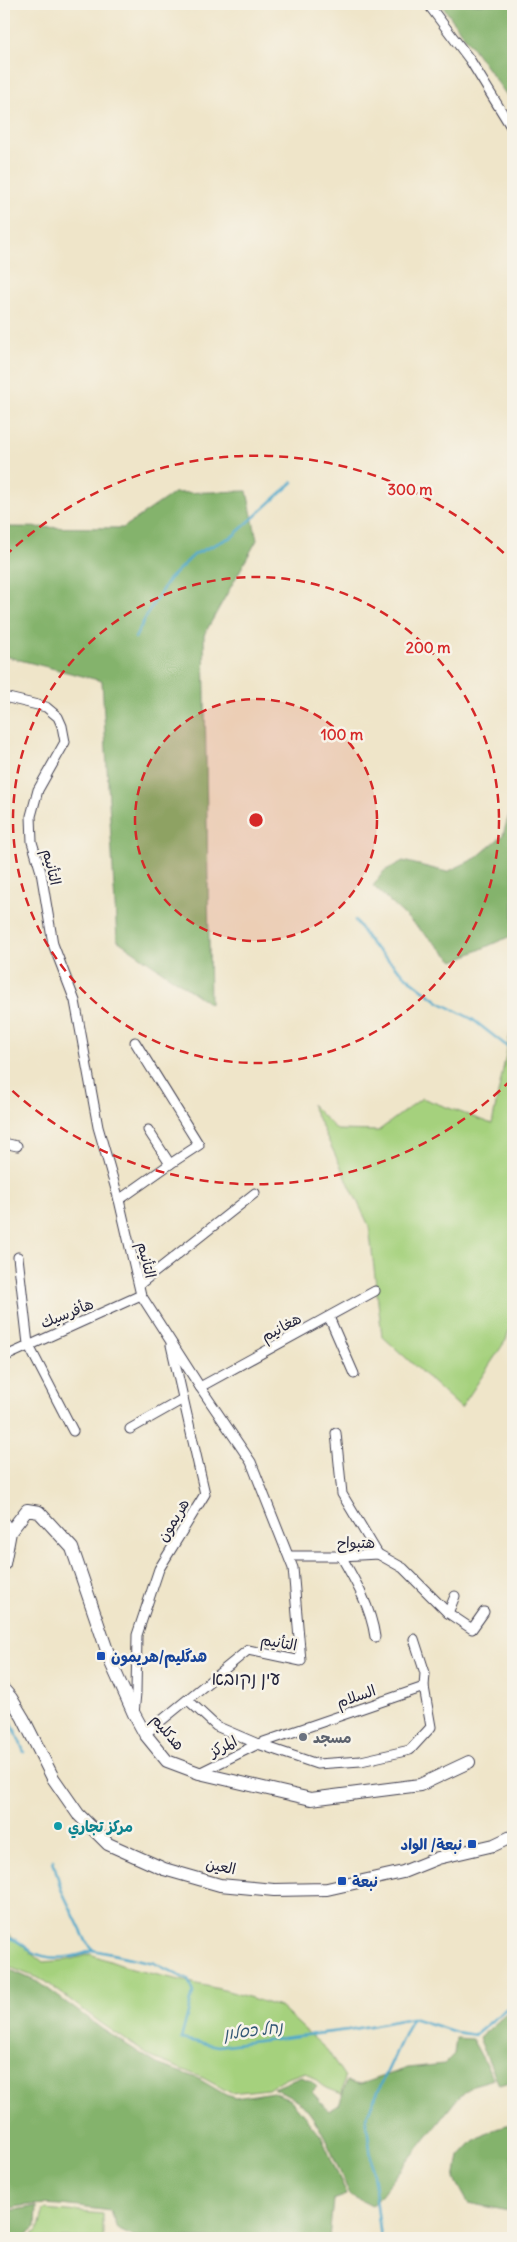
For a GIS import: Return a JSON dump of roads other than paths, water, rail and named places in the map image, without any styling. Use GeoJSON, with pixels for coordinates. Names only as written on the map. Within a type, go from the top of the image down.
{"type":"FeatureCollection","features":[{"type":"Feature","properties":{"kind":"street"},"geometry":{"type":"LineString","coordinates":[[428,4],[470,60],[513,130]]}},
{"type":"Feature","properties":{"kind":"street","name":"التأنيم"},"geometry":{"type":"LineString","coordinates":[[4,697],[46,707],[58,717],[62,726],[65,742],[38,790],[31,816],[32,842],[41,872],[53,944],[75,1001],[86,1052],[98,1126],[119,1200],[140,1284],[141,1295],[251,1462],[289,1556],[292,1568],[301,1662],[248,1650],[145,1734]]}},
{"type":"Feature","properties":{"kind":"street"},"geometry":{"type":"LineString","coordinates":[[119,1200],[198,1145],[136,1042]]}},
{"type":"Feature","properties":{"kind":"street"},"geometry":{"type":"LineString","coordinates":[[148,1130],[170,1164]]}},
{"type":"Feature","properties":{"kind":"street"},"geometry":{"type":"LineString","coordinates":[[4,1143],[17,1146]]}},
{"type":"Feature","properties":{"kind":"street"},"geometry":{"type":"LineString","coordinates":[[140,1284],[254,1193]]}},
{"type":"Feature","properties":{"kind":"street"},"geometry":{"type":"LineString","coordinates":[[18,1258],[28,1344],[73,1431]]}},
{"type":"Feature","properties":{"kind":"street","name":"هغانيم"},"geometry":{"type":"LineString","coordinates":[[200,1387],[375,1290]]}},
{"type":"Feature","properties":{"kind":"street","name":"هأفرسيك"},"geometry":{"type":"LineString","coordinates":[[4,1356],[141,1295]]}},
{"type":"Feature","properties":{"kind":"street"},"geometry":{"type":"LineString","coordinates":[[329,1317],[354,1374]]}},
{"type":"Feature","properties":{"kind":"street","name":"هريمون"},"geometry":{"type":"LineString","coordinates":[[134,1714],[137,1635],[159,1569],[205,1494],[169,1338]]}},
{"type":"Feature","properties":{"kind":"street"},"geometry":{"type":"LineString","coordinates":[[130,1429],[183,1399]]}},
{"type":"Feature","properties":{"kind":"street"},"geometry":{"type":"LineString","coordinates":[[336,1432],[342,1494],[378,1554]]}},
{"type":"Feature","properties":{"kind":"street","name":"هدكليم"},"geometry":{"type":"LineString","coordinates":[[4,1564],[7,1526],[27,1510],[39,1512],[72,1548],[112,1665],[145,1734],[167,1761],[199,1773],[310,1799],[420,1785],[469,1762]]}},
{"type":"Feature","properties":{"kind":"street","name":"هتبواح"},"geometry":{"type":"LineString","coordinates":[[289,1556],[378,1554],[403,1568],[448,1613],[472,1629],[484,1612]]}},
{"type":"Feature","properties":{"kind":"street"},"geometry":{"type":"LineString","coordinates":[[341,1556],[360,1589],[373,1621],[375,1637]]}},
{"type":"Feature","properties":{"kind":"street"},"geometry":{"type":"LineString","coordinates":[[448,1613],[455,1596]]}},
{"type":"Feature","properties":{"kind":"street"},"geometry":{"type":"LineString","coordinates":[[188,1700],[216,1726],[258,1744],[317,1764],[351,1763],[410,1750],[431,1727],[424,1687],[425,1673],[414,1639]]}},
{"type":"Feature","properties":{"kind":"street","name":"السلام"},"geometry":{"type":"LineString","coordinates":[[258,1744],[424,1687]]}},
{"type":"Feature","properties":{"kind":"street","name":"العين"},"geometry":{"type":"LineString","coordinates":[[4,1690],[23,1718],[53,1778],[78,1814],[108,1844],[164,1868],[220,1885],[274,1890],[327,1889],[403,1872],[438,1858],[494,1845],[513,1836]]}},
{"type":"Feature","properties":{"kind":"street","name":"المركز"},"geometry":{"type":"LineString","coordinates":[[199,1773],[258,1744]]}},
{"type":"Feature","properties":{"kind":"waterway"},"geometry":{"type":"LineString","coordinates":[[135,638],[169,579],[195,554],[233,536],[293,482]]}},
{"type":"Feature","properties":{"kind":"waterway"},"geometry":{"type":"LineString","coordinates":[[355,920],[372,945],[408,978],[439,1002],[472,1019],[513,1051]]}},
{"type":"Feature","properties":{"kind":"waterway"},"geometry":{"type":"LineString","coordinates":[[4,1704],[24,1752]]}},
{"type":"Feature","properties":{"kind":"waterway","name":"נחל כסלון"},"geometry":{"type":"LineString","coordinates":[[53,1860],[61,1889],[87,1943],[93,1950],[154,1963],[188,1980],[193,1993],[181,2039],[218,2046],[348,2030],[412,2018],[456,2032],[475,2035],[513,2003]]}},
{"type":"Feature","properties":{"kind":"waterway"},"geometry":{"type":"LineString","coordinates":[[4,1938],[15,1940],[31,1951],[46,1957],[70,1957],[93,1950]]}},
{"type":"Feature","properties":{"kind":"waterway"},"geometry":{"type":"LineString","coordinates":[[381,2238],[366,2117],[412,2018]]}},
{"type":"Feature","properties":{"kind":"place","name":"هدكَليم/هريمون"},"geometry":{"type":"Point","coordinates":[101,1656]}},
{"type":"Feature","properties":{"kind":"place","name":"مسجد"},"geometry":{"type":"Point","coordinates":[303,1737]}},
{"type":"Feature","properties":{"kind":"place","name":"مركز تجاري"},"geometry":{"type":"Point","coordinates":[58,1826]}},
{"type":"Feature","properties":{"kind":"place","name":"نبعة/ الواد"},"geometry":{"type":"Point","coordinates":[472,1844]}},
{"type":"Feature","properties":{"kind":"place","name":"نبعة"},"geometry":{"type":"Point","coordinates":[342,1881]}},
{"type":"Feature","properties":{"kind":"district","name":"עין נקובא"},"geometry":{"type":"Point","coordinates":[246,1678]}}]}
